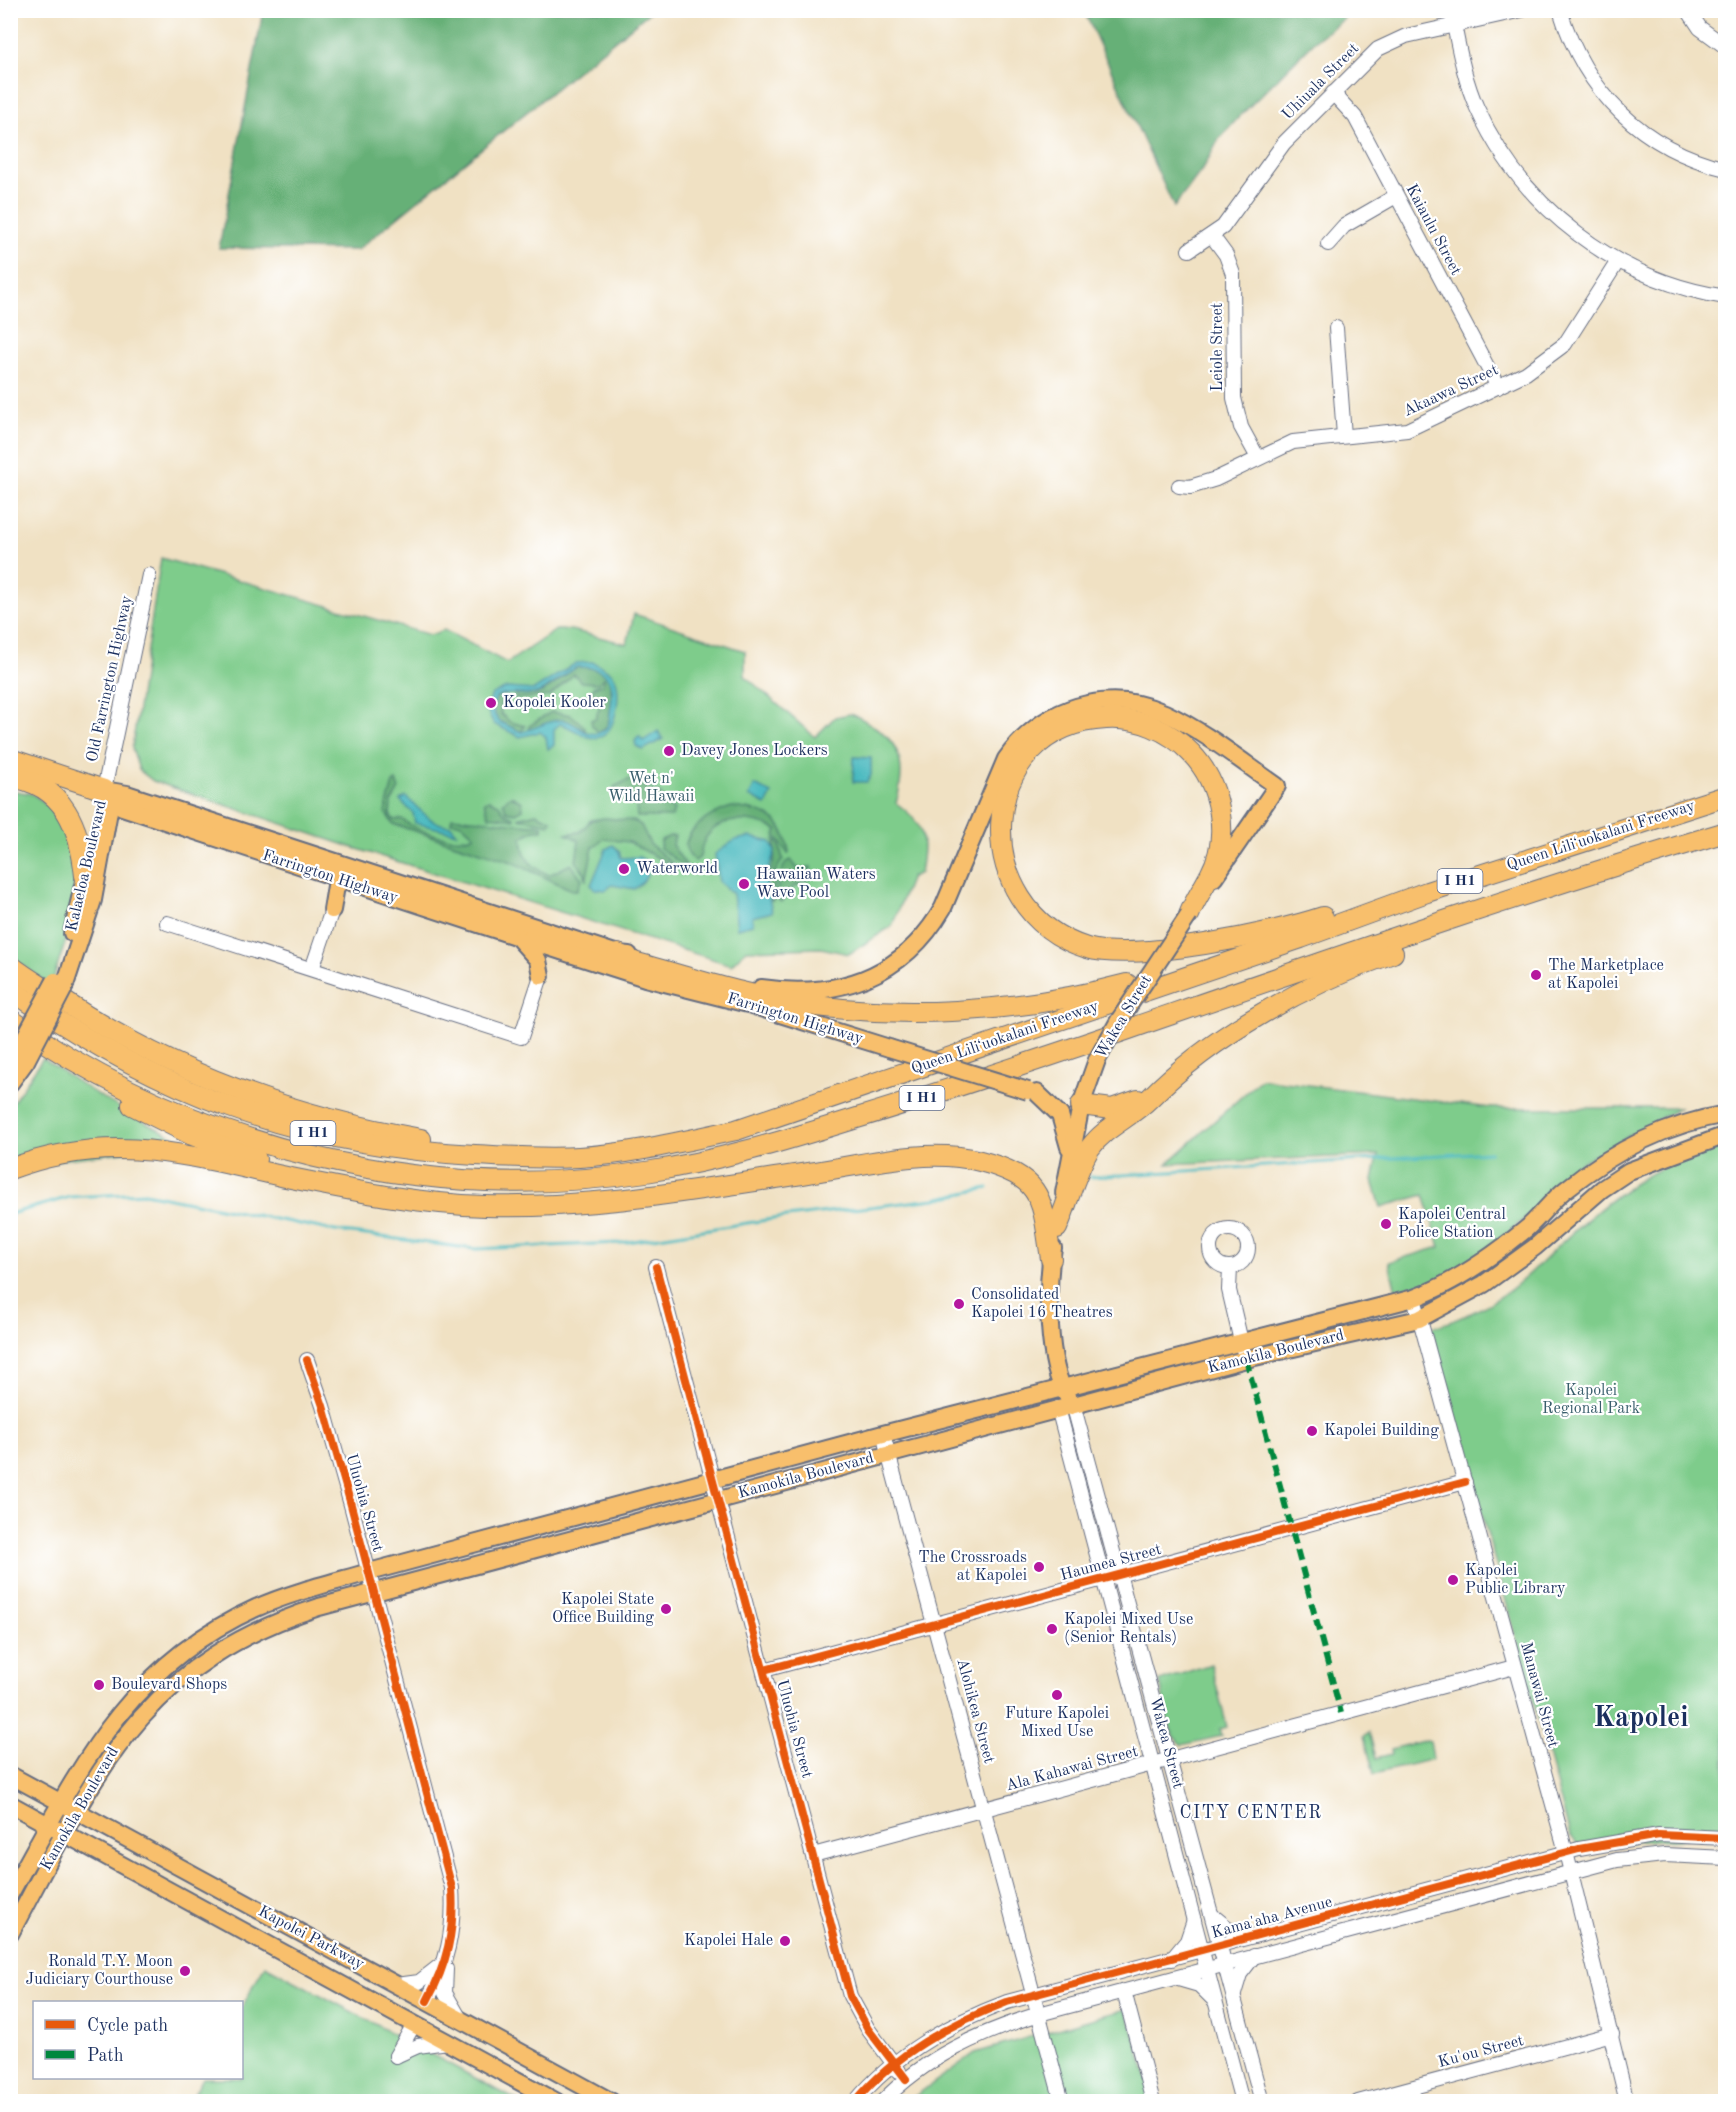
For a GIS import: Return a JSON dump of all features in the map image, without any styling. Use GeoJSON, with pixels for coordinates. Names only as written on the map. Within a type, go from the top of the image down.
{"type":"FeatureCollection","features":[{"type":"Feature","properties":{"kind":"highway"},"geometry":{"type":"LineString","coordinates":[[1189,915],[1196,896],[1215,864],[1221,832],[1220,813],[1213,788],[1193,755],[1162,731],[1125,719],[1087,721],[1062,730],[1040,744],[1022,762],[1005,796],[1000,835],[1006,869],[1021,899],[1046,926],[1066,939],[1101,951],[1126,952],[1185,947],[1306,923],[1481,865],[1622,830]]}},
{"type":"Feature","properties":{"kind":"highway"},"geometry":{"type":"LineString","coordinates":[[10,759],[104,790]]}},
{"type":"Feature","properties":{"kind":"highway"},"geometry":{"type":"LineString","coordinates":[[10,777],[37,785],[63,806],[79,837],[92,871]]}},
{"type":"Feature","properties":{"kind":"highway","name":"Queen Liliʻuokalani Freeway"},"geometry":{"type":"LineString","coordinates":[[10,989],[80,1037],[129,1064],[230,1108],[301,1131],[365,1144],[429,1152],[524,1158],[580,1157],[647,1149],[736,1130],[1301,938],[1427,892],[1725,796]]}},
{"type":"Feature","properties":{"kind":"highway"},"geometry":{"type":"LineString","coordinates":[[1058,1228],[1091,1147],[1154,1092],[1227,1037],[1329,978],[1414,945],[1635,871],[1725,833]]}},
{"type":"Feature","properties":{"kind":"highway","name":"Queen Liliʻuokalani Freeway"},"geometry":{"type":"LineString","coordinates":[[10,1019],[49,1046],[152,1102],[264,1144],[340,1163],[474,1179],[590,1179],[645,1173],[774,1144],[948,1090],[1636,858],[1725,833]]}},
{"type":"Feature","properties":{"kind":"highway"},"geometry":{"type":"LineString","coordinates":[[618,954],[634,962],[693,979],[785,1001],[858,1009],[926,1011],[1012,1005],[1104,990],[1188,965],[1301,938]]}},
{"type":"Feature","properties":{"kind":"highway"},"geometry":{"type":"LineString","coordinates":[[10,965],[126,1039],[184,1068],[231,1086],[361,1128],[524,1158]]}},
{"type":"Feature","properties":{"kind":"highway"},"geometry":{"type":"LineString","coordinates":[[49,1046],[74,1069],[148,1114],[192,1135],[238,1154],[365,1193]]}},
{"type":"Feature","properties":{"kind":"highway"},"geometry":{"type":"LineString","coordinates":[[482,1206],[641,1189],[678,1182],[872,1121],[948,1090]]}},
{"type":"Feature","properties":{"kind":"highway"},"geometry":{"type":"LineString","coordinates":[[1081,1105],[1112,1109],[1154,1092]]}},
{"type":"Feature","properties":{"kind":"highway"},"geometry":{"type":"LineString","coordinates":[[10,1169],[35,1160],[94,1149],[150,1149],[183,1153],[365,1193],[482,1206],[566,1205],[643,1199],[897,1160],[959,1156],[1015,1173],[1033,1187],[1042,1202],[1051,1259]]}},
{"type":"Feature","properties":{"kind":"main road","name":"Farrington Highway"},"geometry":{"type":"LineString","coordinates":[[366,881],[660,965],[741,985],[797,991],[839,986],[868,978],[892,965],[924,936],[943,908],[1006,759],[1030,731],[1074,706],[1114,701],[1153,708],[1177,719],[1277,786]]}},
{"type":"Feature","properties":{"kind":"main road","name":"Wakea Street"},"geometry":{"type":"LineString","coordinates":[[1065,1406],[1049,1312],[1051,1259],[1081,1105],[1097,1060],[1113,1030],[1277,786]]}},
{"type":"Feature","properties":{"kind":"main road","name":"Farrington Highway"},"geometry":{"type":"LineString","coordinates":[[104,790],[122,807],[309,870],[335,895]]}},
{"type":"Feature","properties":{"kind":"main road","name":"Farrington Highway"},"geometry":{"type":"LineString","coordinates":[[104,790],[127,794],[518,938],[645,978],[748,1004],[1081,1105]]}},
{"type":"Feature","properties":{"kind":"main road","name":"Kalaeloa Boulevard"},"geometry":{"type":"LineString","coordinates":[[10,1083],[17,1059],[60,985],[74,925],[92,871],[104,790]]}},
{"type":"Feature","properties":{"kind":"main road"},"geometry":{"type":"LineString","coordinates":[[92,871],[115,826],[133,816],[148,817]]}},
{"type":"Feature","properties":{"kind":"main road"},"geometry":{"type":"LineString","coordinates":[[335,895],[352,874],[366,881]]}},
{"type":"Feature","properties":{"kind":"main road"},"geometry":{"type":"LineString","coordinates":[[335,895],[345,894],[366,881]]}},
{"type":"Feature","properties":{"kind":"main road"},"geometry":{"type":"LineString","coordinates":[[518,938],[534,953],[540,966],[540,976]]}},
{"type":"Feature","properties":{"kind":"main road"},"geometry":{"type":"LineString","coordinates":[[540,976],[551,964],[570,954]]}},
{"type":"Feature","properties":{"kind":"main road"},"geometry":{"type":"LineString","coordinates":[[1033,1092],[1060,1115],[1067,1134],[1070,1158]]}},
{"type":"Feature","properties":{"kind":"main road","name":"Kamokila Boulevard"},"geometry":{"type":"LineString","coordinates":[[10,1894],[91,1752],[125,1705],[150,1679],[190,1646],[254,1609],[284,1597],[369,1572],[883,1434],[1414,1298],[1443,1287],[1469,1271],[1527,1228],[1565,1190],[1610,1159],[1651,1136],[1681,1124],[1725,1114]]}},
{"type":"Feature","properties":{"kind":"main road","name":"Kamokila Boulevard"},"geometry":{"type":"LineString","coordinates":[[10,1934],[77,1811],[118,1743],[140,1716],[186,1674],[224,1647],[267,1626],[319,1606],[1065,1406],[1246,1359],[1419,1319],[1484,1284],[1536,1247],[1602,1189],[1629,1171],[1725,1135]]}},
{"type":"Feature","properties":{"kind":"main road","name":"Kapolei Parkway"},"geometry":{"type":"LineString","coordinates":[[10,1775],[612,2102]]}},
{"type":"Feature","properties":{"kind":"main road","name":"Kapolei Parkway"},"geometry":{"type":"LineString","coordinates":[[10,1804],[557,2102]]}},
{"type":"Feature","properties":{"kind":"main road"},"geometry":{"type":"LineString","coordinates":[[414,2024],[426,2001]]}},
{"type":"Feature","properties":{"kind":"street"},"geometry":{"type":"LineString","coordinates":[[1451,10],[1464,71],[1477,107],[1495,142],[1516,174],[1542,203],[1570,229],[1618,261],[1672,285],[1725,297]]}},
{"type":"Feature","properties":{"kind":"street","name":"Uhiuala Street"},"geometry":{"type":"LineString","coordinates":[[1189,250],[1212,236],[1232,217],[1284,143],[1370,55],[1406,36],[1522,10]]}},
{"type":"Feature","properties":{"kind":"street"},"geometry":{"type":"LineString","coordinates":[[1560,10],[1577,56],[1589,77],[1622,116],[1662,145],[1684,156],[1725,169]]}},
{"type":"Feature","properties":{"kind":"street"},"geometry":{"type":"LineString","coordinates":[[1688,10],[1700,28],[1725,47]]}},
{"type":"Feature","properties":{"kind":"street","name":"Kaiaulu Street"},"geometry":{"type":"LineString","coordinates":[[1333,93],[1355,117],[1498,387]]}},
{"type":"Feature","properties":{"kind":"street"},"geometry":{"type":"LineString","coordinates":[[1328,244],[1344,226],[1396,196]]}},
{"type":"Feature","properties":{"kind":"street","name":"Leiole Street"},"geometry":{"type":"LineString","coordinates":[[1212,236],[1226,255],[1233,274],[1234,398],[1241,427],[1258,458]]}},
{"type":"Feature","properties":{"kind":"street","name":"Akaawa Street"},"geometry":{"type":"LineString","coordinates":[[1179,486],[1190,487],[1216,480],[1293,442],[1407,430],[1498,387],[1540,365],[1565,344],[1618,261]]}},
{"type":"Feature","properties":{"kind":"street"},"geometry":{"type":"LineString","coordinates":[[1336,327],[1344,436]]}},
{"type":"Feature","properties":{"kind":"street","name":"Old Farrington Highway"},"geometry":{"type":"LineString","coordinates":[[104,790],[149,575]]}},
{"type":"Feature","properties":{"kind":"street"},"geometry":{"type":"LineString","coordinates":[[312,969],[335,895]]}},
{"type":"Feature","properties":{"kind":"street"},"geometry":{"type":"LineString","coordinates":[[166,922],[521,1037],[540,976]]}},
{"type":"Feature","properties":{"kind":"street","name":"Uluohia Street"},"geometry":{"type":"LineString","coordinates":[[656,1267],[850,1996],[868,2029],[906,2079]]}},
{"type":"Feature","properties":{"kind":"street"},"geometry":{"type":"LineString","coordinates":[[1230,1267],[1229,1290],[1246,1359]]}},
{"type":"Feature","properties":{"kind":"street","name":"Manawai Street"},"geometry":{"type":"LineString","coordinates":[[1414,1298],[1566,1852],[1627,2102]]}},
{"type":"Feature","properties":{"kind":"street","name":"Uluohia Street"},"geometry":{"type":"LineString","coordinates":[[307,1360],[323,1406],[369,1572],[452,1888],[453,1925],[446,1961],[426,2001]]}},
{"type":"Feature","properties":{"kind":"street","name":"Wakea Street"},"geometry":{"type":"LineString","coordinates":[[1065,1406],[1120,1575],[1262,2102]]}},
{"type":"Feature","properties":{"kind":"street","name":"Wakea Street"},"geometry":{"type":"LineString","coordinates":[[1065,1406],[1103,1579],[1242,2102]]}},
{"type":"Feature","properties":{"kind":"street","name":"Alohikea Street"},"geometry":{"type":"LineString","coordinates":[[883,1434],[1062,2102]]}},
{"type":"Feature","properties":{"kind":"street","name":"Haumea Street"},"geometry":{"type":"LineString","coordinates":[[764,1670],[1465,1482]]}},
{"type":"Feature","properties":{"kind":"street","name":"Ala Kahawai Street"},"geometry":{"type":"LineString","coordinates":[[813,1856],[1514,1667]]}},
{"type":"Feature","properties":{"kind":"street","name":"Kama'aha Avenue"},"geometry":{"type":"LineString","coordinates":[[855,2102],[894,2064],[953,2025],[1007,2002],[1566,1852],[1659,1835],[1725,1838]]}},
{"type":"Feature","properties":{"kind":"street","name":"Kama'aha Avenue"},"geometry":{"type":"LineString","coordinates":[[882,2102],[906,2079],[960,2044],[998,2027],[1039,2014],[1571,1871],[1640,1856],[1688,1854],[1725,1858]]}},
{"type":"Feature","properties":{"kind":"street"},"geometry":{"type":"LineString","coordinates":[[1213,1916],[1229,1929],[1254,1936]]}},
{"type":"Feature","properties":{"kind":"street"},"geometry":{"type":"LineString","coordinates":[[1172,1959],[1187,1941],[1194,1920]]}},
{"type":"Feature","properties":{"kind":"street"},"geometry":{"type":"LineString","coordinates":[[1234,1996],[1240,1974],[1254,1956]]}},
{"type":"Feature","properties":{"kind":"street"},"geometry":{"type":"LineString","coordinates":[[397,1985],[426,1978],[446,1961]]}},
{"type":"Feature","properties":{"kind":"street"},"geometry":{"type":"LineString","coordinates":[[446,1961],[445,1993],[452,2009],[461,2020]]}},
{"type":"Feature","properties":{"kind":"street"},"geometry":{"type":"LineString","coordinates":[[1173,1978],[1199,1985],[1208,1991],[1217,2004]]}},
{"type":"Feature","properties":{"kind":"street"},"geometry":{"type":"LineString","coordinates":[[1124,1991],[1153,2102]]}},
{"type":"Feature","properties":{"kind":"street"},"geometry":{"type":"LineString","coordinates":[[414,2024],[396,2056],[425,2044],[447,2042]]}},
{"type":"Feature","properties":{"kind":"street","name":"Ku'ou Street"},"geometry":{"type":"LineString","coordinates":[[1358,2102],[1612,2034]]}},
{"type":"Feature","properties":{"kind":"green space"},"geometry":{"type":"Polygon","coordinates":[[[263,10],[651,11],[357,250],[219,248],[263,10]]]}},
{"type":"Feature","properties":{"kind":"green space"},"geometry":{"type":"Polygon","coordinates":[[[1342,10],[1344,19],[1316,40],[1219,139],[1204,167],[1174,207],[1084,11],[1342,10]]]}},
{"type":"Feature","properties":{"kind":"green space","name":"Wet n' Wild Hawaii"},"geometry":{"type":"Polygon","coordinates":[[[161,558],[430,635],[444,630],[507,663],[556,630],[571,630],[627,644],[634,614],[745,651],[745,676],[815,737],[835,717],[850,714],[885,734],[897,751],[900,761],[901,781],[896,803],[913,818],[922,834],[923,851],[920,873],[911,877],[892,926],[849,954],[821,948],[746,950],[731,965],[354,848],[153,781],[139,770],[132,748],[161,558]]]}},
{"type":"Feature","properties":{"kind":"green space"},"geometry":{"type":"Polygon","coordinates":[[[577,667],[588,667],[603,672],[610,683],[612,699],[609,720],[599,733],[592,726],[591,720],[596,718],[601,702],[592,693],[593,687],[603,684],[604,678],[598,683],[581,682],[574,674],[550,696],[516,699],[517,692],[534,694],[542,692],[577,667]]]}},
{"type":"Feature","properties":{"kind":"green space"},"geometry":{"type":"Polygon","coordinates":[[[508,692],[500,705],[501,714],[510,722],[525,726],[521,732],[498,721],[492,709],[496,697],[508,692]]]}},
{"type":"Feature","properties":{"kind":"green space"},"geometry":{"type":"Polygon","coordinates":[[[551,712],[571,715],[585,727],[585,732],[564,722],[546,724],[530,730],[529,726],[551,712]]]}},
{"type":"Feature","properties":{"kind":"green space"},"geometry":{"type":"Polygon","coordinates":[[[630,779],[661,794],[668,806],[674,809],[672,817],[637,817],[636,804],[628,795],[616,795],[614,787],[630,779]]]}},
{"type":"Feature","properties":{"kind":"green space"},"geometry":{"type":"Polygon","coordinates":[[[396,781],[399,789],[391,803],[390,815],[394,820],[402,819],[426,832],[458,838],[474,835],[461,823],[451,822],[452,817],[542,826],[543,830],[534,830],[522,838],[526,857],[537,869],[549,875],[571,864],[582,879],[577,890],[572,890],[512,862],[393,824],[385,812],[393,783],[396,781]]]}},
{"type":"Feature","properties":{"kind":"green space"},"geometry":{"type":"Polygon","coordinates":[[[10,790],[32,794],[56,810],[79,855],[69,931],[51,986],[11,957],[10,790]]]}},
{"type":"Feature","properties":{"kind":"green space"},"geometry":{"type":"Polygon","coordinates":[[[511,796],[522,802],[523,809],[516,813],[506,811],[503,802],[511,796]]]}},
{"type":"Feature","properties":{"kind":"green space"},"geometry":{"type":"Polygon","coordinates":[[[489,800],[499,804],[504,813],[514,819],[489,816],[484,802],[489,800]]]}},
{"type":"Feature","properties":{"kind":"green space"},"geometry":{"type":"Polygon","coordinates":[[[732,807],[764,814],[778,823],[786,840],[788,854],[775,835],[777,830],[753,822],[741,821],[718,826],[703,843],[700,857],[695,861],[688,853],[686,844],[689,836],[704,820],[732,807]]]}},
{"type":"Feature","properties":{"kind":"green space"},"geometry":{"type":"Polygon","coordinates":[[[536,813],[551,820],[550,824],[518,818],[536,813]]]}},
{"type":"Feature","properties":{"kind":"green space"},"geometry":{"type":"Polygon","coordinates":[[[605,818],[634,821],[641,825],[650,844],[682,871],[629,842],[604,839],[593,847],[586,881],[585,873],[576,862],[579,840],[566,834],[580,832],[591,820],[605,818]]]}},
{"type":"Feature","properties":{"kind":"green space"},"geometry":{"type":"Polygon","coordinates":[[[675,836],[672,845],[690,871],[660,848],[661,840],[675,836]]]}},
{"type":"Feature","properties":{"kind":"green space"},"geometry":{"type":"Polygon","coordinates":[[[775,839],[779,844],[783,859],[775,872],[773,901],[769,899],[766,878],[773,864],[775,839]]]}},
{"type":"Feature","properties":{"kind":"green space"},"geometry":{"type":"Polygon","coordinates":[[[791,860],[798,869],[811,867],[810,879],[792,888],[782,902],[779,901],[777,891],[778,881],[786,862],[791,860]]]}},
{"type":"Feature","properties":{"kind":"green space"},"geometry":{"type":"Polygon","coordinates":[[[43,1058],[127,1112],[217,1156],[156,1148],[11,1166],[11,1105],[43,1058]]]}},
{"type":"Feature","properties":{"kind":"green space"},"geometry":{"type":"Polygon","coordinates":[[[1261,1079],[1491,1108],[1679,1108],[1573,1167],[1540,1205],[1495,1244],[1460,1269],[1431,1284],[1397,1295],[1389,1262],[1440,1247],[1424,1195],[1381,1207],[1373,1181],[1378,1155],[1167,1164],[1261,1079]]]}},
{"type":"Feature","properties":{"kind":"green space","name":"Kapolei Regional Park"},"geometry":{"type":"Polygon","coordinates":[[[1724,1147],[1725,1836],[1578,1845],[1570,1835],[1431,1328],[1470,1314],[1506,1293],[1594,1214],[1633,1184],[1676,1161],[1724,1147]]]}},
{"type":"Feature","properties":{"kind":"green space"},"geometry":{"type":"Polygon","coordinates":[[[1211,1664],[1227,1727],[1220,1729],[1222,1736],[1182,1745],[1172,1733],[1169,1725],[1160,1681],[1211,1664]]]}},
{"type":"Feature","properties":{"kind":"green space"},"geometry":{"type":"Polygon","coordinates":[[[1369,1732],[1376,1758],[1392,1754],[1391,1749],[1427,1740],[1430,1741],[1433,1759],[1374,1774],[1364,1736],[1369,1732]]]}},
{"type":"Feature","properties":{"kind":"green space"},"geometry":{"type":"Polygon","coordinates":[[[265,1965],[518,2101],[190,2102],[202,2079],[243,2079],[243,2005],[265,1965]]]}},
{"type":"Feature","properties":{"kind":"green space"},"geometry":{"type":"Polygon","coordinates":[[[1126,2009],[1155,2102],[907,2102],[975,2053],[1126,2009]]]}},
{"type":"Feature","properties":{"kind":"water","name":"Kopolei Kooler"},"geometry":{"type":"Polygon","coordinates":[[[592,662],[608,670],[615,678],[618,702],[614,720],[606,734],[595,738],[589,737],[560,724],[554,729],[554,745],[548,749],[546,737],[540,732],[520,737],[494,724],[487,710],[492,694],[507,688],[534,690],[576,663],[592,662]],[[577,667],[537,693],[508,694],[496,697],[492,709],[498,721],[521,732],[560,720],[570,722],[593,734],[606,729],[612,696],[610,681],[601,672],[587,667],[577,667]]]}},
{"type":"Feature","properties":{"kind":"water"},"geometry":{"type":"Polygon","coordinates":[[[658,731],[663,739],[643,750],[636,746],[635,741],[639,736],[643,741],[658,731]]]}},
{"type":"Feature","properties":{"kind":"water"},"geometry":{"type":"Polygon","coordinates":[[[854,757],[871,758],[871,775],[867,782],[853,782],[854,757]]]}},
{"type":"Feature","properties":{"kind":"water"},"geometry":{"type":"Polygon","coordinates":[[[755,785],[772,794],[766,805],[749,796],[755,785]]]}},
{"type":"Feature","properties":{"kind":"water"},"geometry":{"type":"Polygon","coordinates":[[[406,797],[431,819],[451,826],[457,833],[415,823],[413,813],[400,800],[406,797]]]}},
{"type":"Feature","properties":{"kind":"water","name":"Hawaiian Waters Wave Pool"},"geometry":{"type":"Polygon","coordinates":[[[750,837],[771,842],[775,852],[765,878],[772,912],[752,917],[753,924],[737,928],[733,894],[719,882],[715,854],[735,840],[750,837]]]}},
{"type":"Feature","properties":{"kind":"water","name":"Waterworld"},"geometry":{"type":"Polygon","coordinates":[[[613,845],[619,851],[621,858],[639,857],[648,862],[646,878],[634,889],[612,885],[606,890],[595,889],[591,885],[606,849],[613,845]]]}},
{"type":"Feature","properties":{"kind":"waterway"},"geometry":{"type":"LineString","coordinates":[[1090,1177],[1490,1152]]}},
{"type":"Feature","properties":{"kind":"waterway"},"geometry":{"type":"LineString","coordinates":[[10,1214],[70,1197],[145,1193],[335,1231],[475,1249],[621,1243],[779,1218],[935,1199],[988,1188]]}},
{"type":"Feature","properties":{"kind":"marked path"},"geometry":{"type":"LineString","coordinates":[[1246,1359],[1341,1713]]}},
{"type":"Feature","properties":{"kind":"cycle path"},"geometry":{"type":"LineString","coordinates":[[656,1267],[850,1996],[868,2029],[906,2079]]}},
{"type":"Feature","properties":{"kind":"cycle path"},"geometry":{"type":"LineString","coordinates":[[307,1360],[323,1406],[351,1505],[452,1888],[452,1919],[448,1947],[440,1974],[427,2001]]}},
{"type":"Feature","properties":{"kind":"cycle path"},"geometry":{"type":"LineString","coordinates":[[764,1670],[1465,1482]]}},
{"type":"Feature","properties":{"kind":"cycle path"},"geometry":{"type":"LineString","coordinates":[[855,2102],[887,2069],[924,2042],[964,2020],[1007,2002],[1579,1849],[1659,1835],[1726,1838]]}},
{"type":"Feature","properties":{"kind":"place","name":"Kopolei Kooler"},"geometry":{"type":"Point","coordinates":[491,703]}},
{"type":"Feature","properties":{"kind":"place","name":"Davey Jones Lockers"},"geometry":{"type":"Point","coordinates":[669,751]}},
{"type":"Feature","properties":{"kind":"place","name":"Waterworld"},"geometry":{"type":"Point","coordinates":[624,869]}},
{"type":"Feature","properties":{"kind":"place","name":"Hawaiian Waters Wave Pool"},"geometry":{"type":"Point","coordinates":[744,884]}},
{"type":"Feature","properties":{"kind":"place","name":"The Marketplace at Kapolei"},"geometry":{"type":"Point","coordinates":[1536,975]}},
{"type":"Feature","properties":{"kind":"place","name":"Kapolei Central Police Station"},"geometry":{"type":"Point","coordinates":[1386,1224]}},
{"type":"Feature","properties":{"kind":"place","name":"Consolidated Kapolei 16 Theatres"},"geometry":{"type":"Point","coordinates":[959,1304]}},
{"type":"Feature","properties":{"kind":"place","name":"Kapolei Building"},"geometry":{"type":"Point","coordinates":[1312,1431]}},
{"type":"Feature","properties":{"kind":"place","name":"The Crossroads at Kapolei"},"geometry":{"type":"Point","coordinates":[1039,1567]}},
{"type":"Feature","properties":{"kind":"place","name":"Kapolei Public Library"},"geometry":{"type":"Point","coordinates":[1453,1580]}},
{"type":"Feature","properties":{"kind":"place","name":"Kapolei State Office Building"},"geometry":{"type":"Point","coordinates":[666,1609]}},
{"type":"Feature","properties":{"kind":"place","name":"Kapolei Mixed Use (Senior Rentals)"},"geometry":{"type":"Point","coordinates":[1052,1629]}},
{"type":"Feature","properties":{"kind":"place","name":"Boulevard Shops"},"geometry":{"type":"Point","coordinates":[99,1685]}},
{"type":"Feature","properties":{"kind":"place","name":"Future Kapolei Mixed Use"},"geometry":{"type":"Point","coordinates":[1057,1695]}},
{"type":"Feature","properties":{"kind":"place","name":"Kapolei Hale"},"geometry":{"type":"Point","coordinates":[785,1941]}},
{"type":"Feature","properties":{"kind":"place","name":"Ronald T.Y. Moon Judiciary Courthouse"},"geometry":{"type":"Point","coordinates":[185,1971]}},
{"type":"Feature","properties":{"kind":"district","name":"Kapolei"},"geometry":{"type":"Point","coordinates":[1641,1719]}},
{"type":"Feature","properties":{"kind":"district","name":"CITY CENTER"},"geometry":{"type":"Point","coordinates":[1251,1813]}}]}
